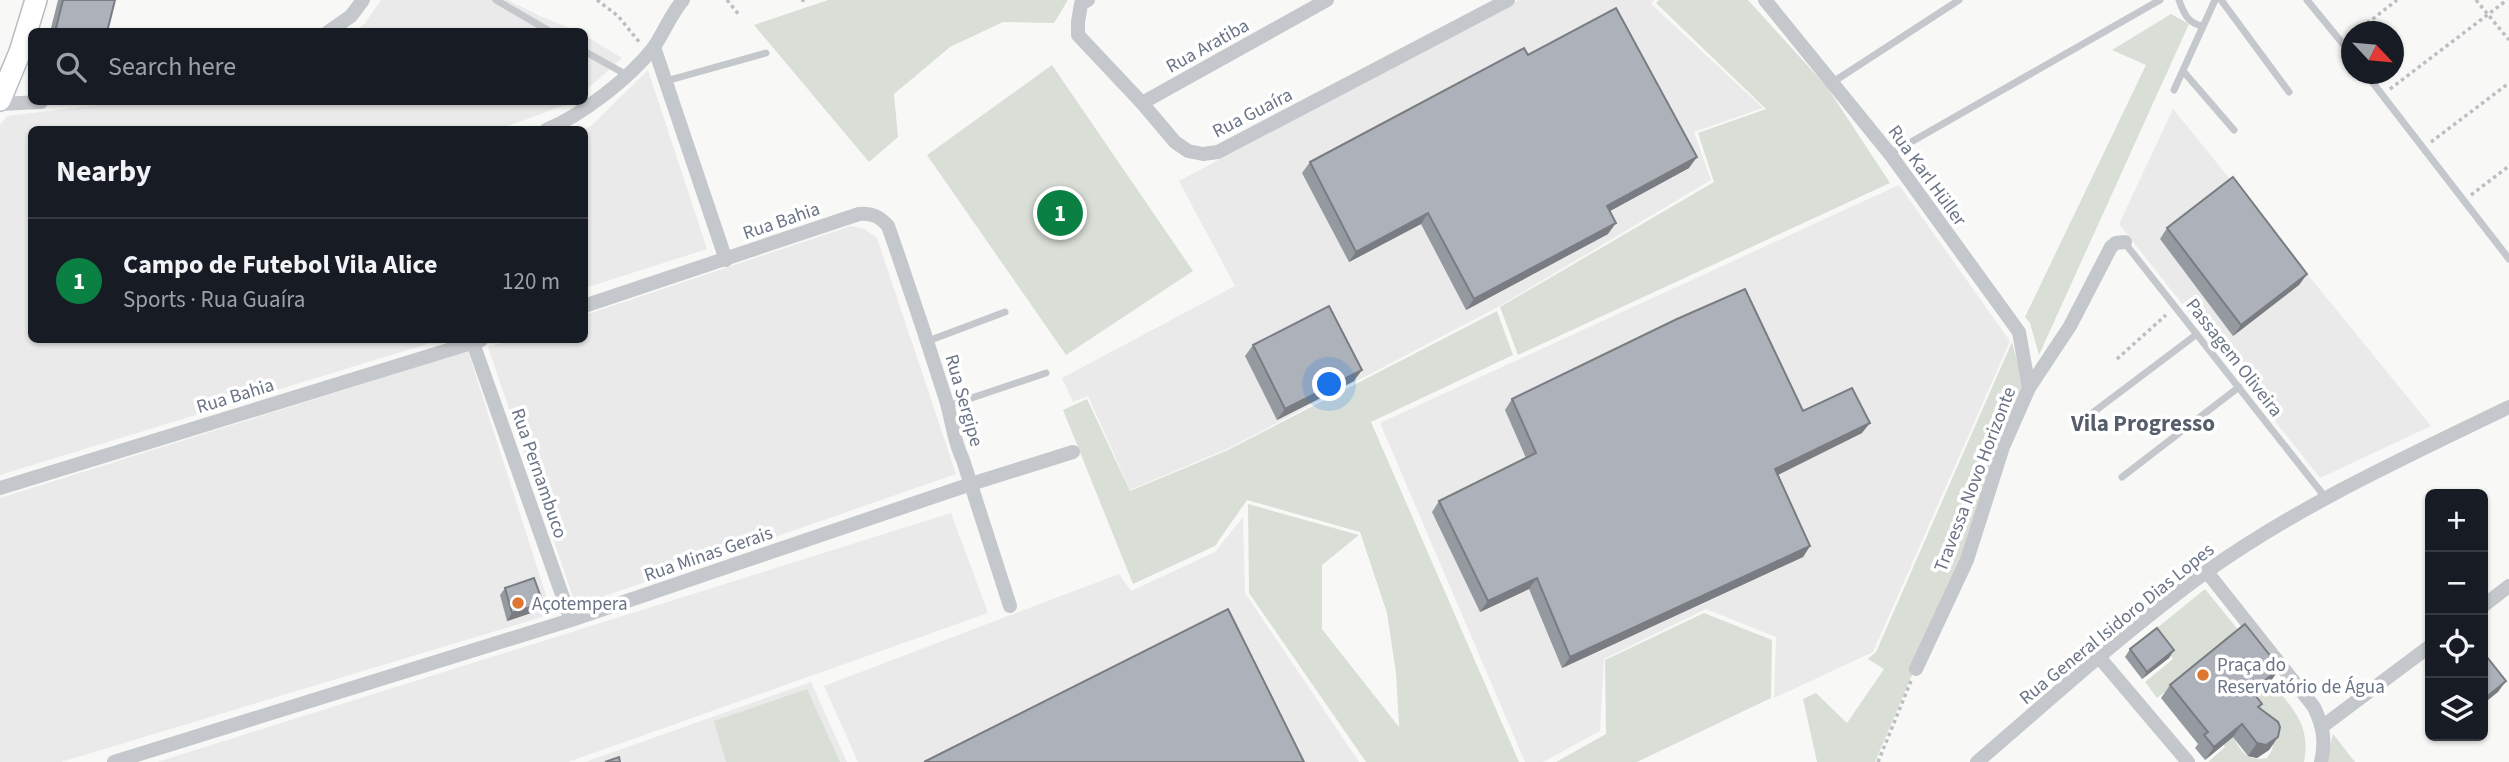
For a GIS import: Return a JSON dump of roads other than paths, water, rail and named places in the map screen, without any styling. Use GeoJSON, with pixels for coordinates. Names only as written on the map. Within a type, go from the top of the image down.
{"type":"FeatureCollection","features":[{"type":"Feature","properties":{"kind":"street"},"geometry":{"type":"LineString","coordinates":[[28,102],[0,102],[16,64],[36,0]]}},
{"type":"Feature","properties":{"kind":"street"},"geometry":{"type":"LineString","coordinates":[[334,28],[351,16],[363,0]]}},
{"type":"Feature","properties":{"kind":"street"},"geometry":{"type":"LineString","coordinates":[[554,126],[575,116],[627,75],[651,50],[683,0]]}},
{"type":"Feature","properties":{"kind":"street","name":"Rua Guaíra"},"geometry":{"type":"LineString","coordinates":[[1088,0],[1081,4],[1078,35],[1175,142],[1188,151],[1203,154],[1218,152],[1508,0]]}},
{"type":"Feature","properties":{"kind":"street","name":"Rua Aratiba"},"geometry":{"type":"LineString","coordinates":[[1142,103],[1326,0]]}},
{"type":"Feature","properties":{"kind":"street","name":"Rua Karl Hüller"},"geometry":{"type":"LineString","coordinates":[[1765,0],[1890,154],[2019,332],[2029,388]]}},
{"type":"Feature","properties":{"kind":"street"},"geometry":{"type":"LineString","coordinates":[[651,50],[665,81],[726,260]]}},
{"type":"Feature","properties":{"kind":"street","name":"Rua Bahia"},"geometry":{"type":"LineString","coordinates":[[588,305],[859,214],[870,213]]}},
{"type":"Feature","properties":{"kind":"street","name":"Rua Sergipe"},"geometry":{"type":"LineString","coordinates":[[870,213],[881,218],[888,226],[928,341],[948,407],[956,447],[971,484],[1010,606]]}},
{"type":"Feature","properties":{"kind":"street","name":"Travessa Novo Horizonte"},"geometry":{"type":"LineString","coordinates":[[1916,670],[1967,560],[2003,447],[2029,388],[2070,326],[2111,247],[2122,240]]}},
{"type":"Feature","properties":{"kind":"street","name":"Rua Bahia"},"geometry":{"type":"LineString","coordinates":[[0,488],[465,343]]}},
{"type":"Feature","properties":{"kind":"street","name":"Rua Pernambuco"},"geometry":{"type":"LineString","coordinates":[[476,343],[571,620]]}},
{"type":"Feature","properties":{"kind":"street","name":"Rua General Isidoro Dias Lopes"},"geometry":{"type":"LineString","coordinates":[[1977,762],[2099,657],[2207,572],[2325,497],[2509,407]]}},
{"type":"Feature","properties":{"kind":"street","name":"Rua Minas Gerais"},"geometry":{"type":"LineString","coordinates":[[114,762],[571,620],[971,484],[1073,453]]}},
{"type":"Feature","properties":{"kind":"street"},"geometry":{"type":"LineString","coordinates":[[2207,572],[2314,707],[2323,726],[2324,751],[2321,762]]}},
{"type":"Feature","properties":{"kind":"street"},"geometry":{"type":"LineString","coordinates":[[2488,602],[2509,586]]}},
{"type":"Feature","properties":{"kind":"street"},"geometry":{"type":"LineString","coordinates":[[2323,726],[2425,650]]}},
{"type":"Feature","properties":{"kind":"street"},"geometry":{"type":"LineString","coordinates":[[2099,657],[2188,762]]}},
{"type":"Feature","properties":{"kind":"lane"},"geometry":{"type":"LineString","coordinates":[[496,0],[544,28]]}},
{"type":"Feature","properties":{"kind":"lane"},"geometry":{"type":"LineString","coordinates":[[1833,82],[1959,0]]}},
{"type":"Feature","properties":{"kind":"lane"},"geometry":{"type":"LineString","coordinates":[[1890,154],[2160,0]]}},
{"type":"Feature","properties":{"kind":"lane"},"geometry":{"type":"LineString","coordinates":[[2179,0],[2187,17],[2203,26]]}},
{"type":"Feature","properties":{"kind":"lane"},"geometry":{"type":"LineString","coordinates":[[2174,90],[2215,0]]}},
{"type":"Feature","properties":{"kind":"lane"},"geometry":{"type":"LineString","coordinates":[[2221,0],[2289,92]]}},
{"type":"Feature","properties":{"kind":"lane"},"geometry":{"type":"LineString","coordinates":[[2307,0],[2341,42]]}},
{"type":"Feature","properties":{"kind":"lane"},"geometry":{"type":"LineString","coordinates":[[588,53],[627,75]]}},
{"type":"Feature","properties":{"kind":"lane"},"geometry":{"type":"LineString","coordinates":[[665,81],[766,54]]}},
{"type":"Feature","properties":{"kind":"lane"},"geometry":{"type":"LineString","coordinates":[[2183,71],[2234,130]]}},
{"type":"Feature","properties":{"kind":"lane"},"geometry":{"type":"LineString","coordinates":[[2374,84],[2508,255]]}},
{"type":"Feature","properties":{"kind":"lane","name":"Passagem Oliveira"},"geometry":{"type":"LineString","coordinates":[[2122,240],[2325,497]]}},
{"type":"Feature","properties":{"kind":"lane"},"geometry":{"type":"LineString","coordinates":[[928,341],[1005,312]]}},
{"type":"Feature","properties":{"kind":"lane"},"geometry":{"type":"LineString","coordinates":[[2083,420],[2197,334]]}},
{"type":"Feature","properties":{"kind":"lane"},"geometry":{"type":"LineString","coordinates":[[948,407],[1046,373]]}},
{"type":"Feature","properties":{"kind":"lane"},"geometry":{"type":"LineString","coordinates":[[2122,477],[2239,387]]}},
{"type":"Feature","properties":{"kind":"place","name":"Campo de Futebol Vila Alice"},"geometry":{"type":"Point","coordinates":[1060,213]}},
{"type":"Feature","properties":{"kind":"place","name":"Açotempera"},"geometry":{"type":"Point","coordinates":[518,603]}},
{"type":"Feature","properties":{"kind":"place","name":"Praça do Reservatório de Água"},"geometry":{"type":"Point","coordinates":[2203,675]}},
{"type":"Feature","properties":{"kind":"district","name":"Vila Progresso"},"geometry":{"type":"Point","coordinates":[2143,423]}}]}
